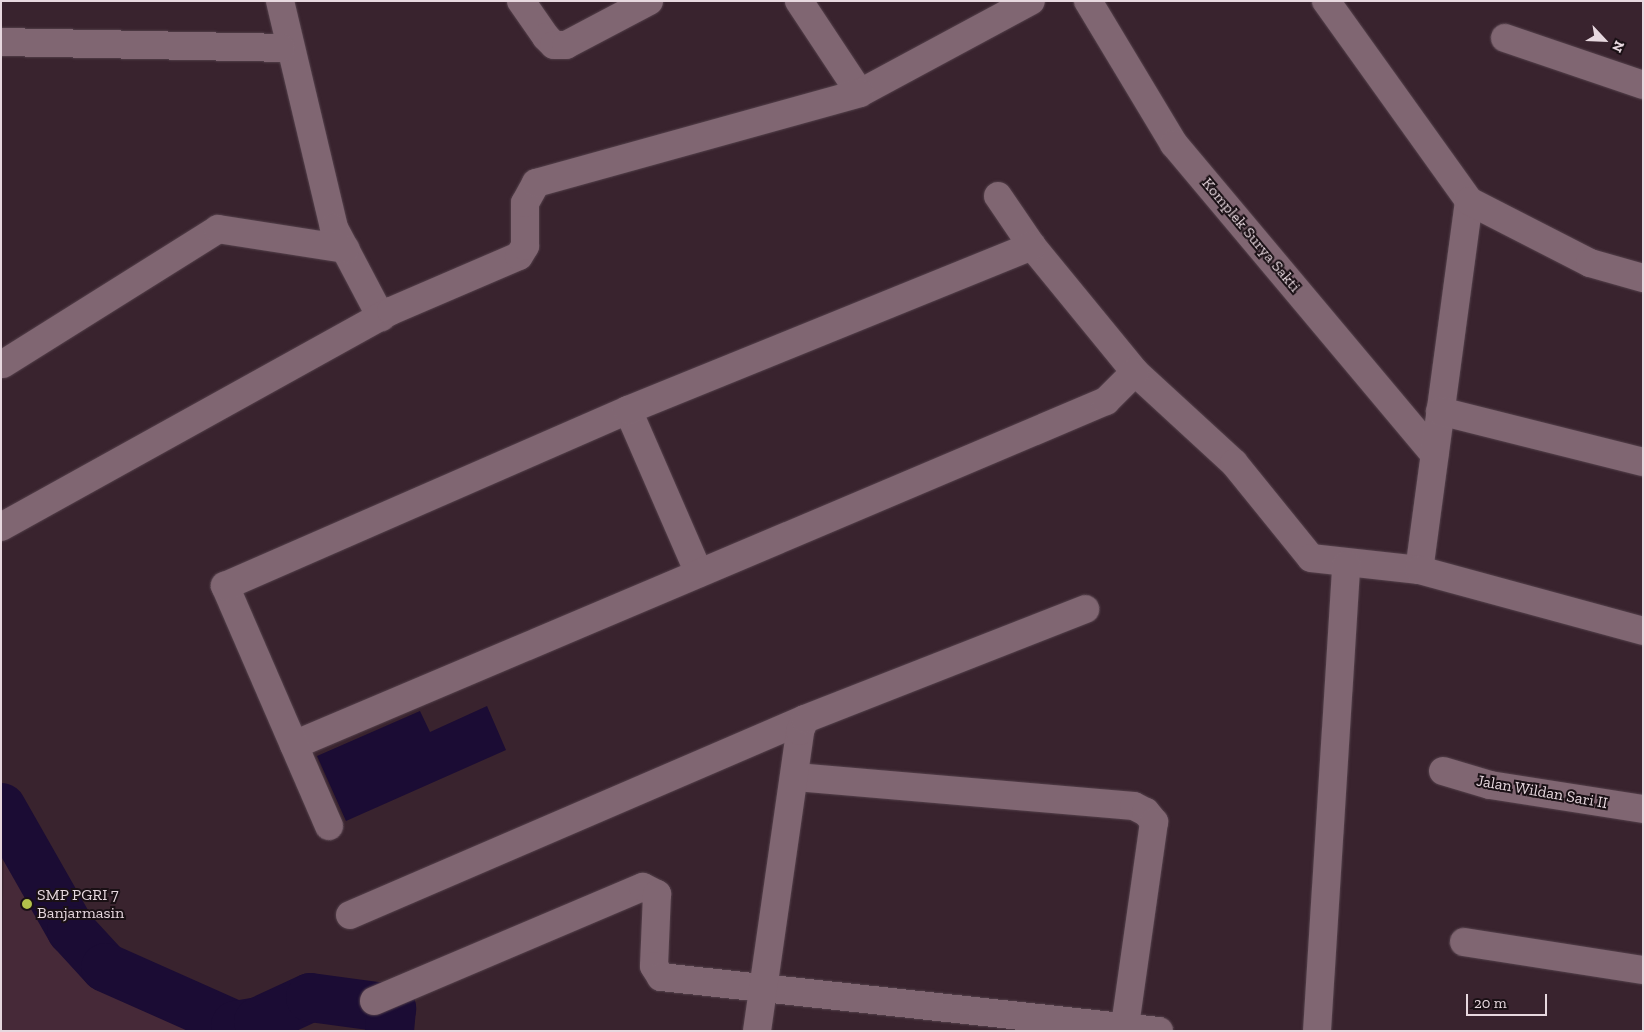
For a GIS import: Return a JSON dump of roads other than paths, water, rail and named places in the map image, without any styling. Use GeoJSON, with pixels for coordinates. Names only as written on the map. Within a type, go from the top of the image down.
{"type":"FeatureCollection","features":[{"type":"Feature","properties":{"kind":"street"},"geometry":{"type":"LineString","coordinates":[[280,1],[307,128],[345,249],[381,317]]}},
{"type":"Feature","properties":{"kind":"street"},"geometry":{"type":"LineString","coordinates":[[521,1],[546,37],[554,45],[566,45],[649,1]]}},
{"type":"Feature","properties":{"kind":"street"},"geometry":{"type":"LineString","coordinates":[[799,1],[860,92]]}},
{"type":"Feature","properties":{"kind":"street"},"geometry":{"type":"LineString","coordinates":[[1,526],[381,317],[519,256],[525,246],[525,203],[536,183],[860,92],[1032,1]]}},
{"type":"Feature","properties":{"kind":"street","name":"Komplek Surya Sakti"},"geometry":{"type":"LineString","coordinates":[[1088,1],[1174,144],[1434,454]]}},
{"type":"Feature","properties":{"kind":"street"},"geometry":{"type":"LineString","coordinates":[[1326,1],[1469,201],[1590,263],[1643,278]]}},
{"type":"Feature","properties":{"kind":"street"},"geometry":{"type":"LineString","coordinates":[[1505,38],[1643,86]]}},
{"type":"Feature","properties":{"kind":"street"},"geometry":{"type":"LineString","coordinates":[[1,42],[281,48]]}},
{"type":"Feature","properties":{"kind":"street"},"geometry":{"type":"LineString","coordinates":[[998,196],[1032,246],[1135,372],[1234,463],[1311,558],[1346,565],[1419,570],[1643,631]]}},
{"type":"Feature","properties":{"kind":"street"},"geometry":{"type":"LineString","coordinates":[[1419,570],[1469,201]]}},
{"type":"Feature","properties":{"kind":"street"},"geometry":{"type":"LineString","coordinates":[[3,364],[218,228],[345,249]]}},
{"type":"Feature","properties":{"kind":"street"},"geometry":{"type":"LineString","coordinates":[[329,826],[226,586],[628,410],[1032,246]]}},
{"type":"Feature","properties":{"kind":"street"},"geometry":{"type":"LineString","coordinates":[[294,745],[1106,401],[1135,372]]}},
{"type":"Feature","properties":{"kind":"street"},"geometry":{"type":"LineString","coordinates":[[628,410],[699,573]]}},
{"type":"Feature","properties":{"kind":"street"},"geometry":{"type":"LineString","coordinates":[[1440,411],[1643,462]]}},
{"type":"Feature","properties":{"kind":"street"},"geometry":{"type":"LineString","coordinates":[[1317,1031],[1346,565]]}},
{"type":"Feature","properties":{"kind":"street"},"geometry":{"type":"LineString","coordinates":[[350,915],[805,719],[1085,609]]}},
{"type":"Feature","properties":{"kind":"street"},"geometry":{"type":"LineString","coordinates":[[757,1031],[760,990],[805,719]]}},
{"type":"Feature","properties":{"kind":"street","name":"Jalan Wildan Sari II"},"geometry":{"type":"LineString","coordinates":[[1442,771],[1490,785],[1643,809]]}},
{"type":"Feature","properties":{"kind":"street"},"geometry":{"type":"LineString","coordinates":[[796,777],[1134,806],[1146,812],[1154,822],[1125,1026]]}},
{"type":"Feature","properties":{"kind":"street"},"geometry":{"type":"LineString","coordinates":[[374,1001],[643,887],[658,894],[654,966],[661,977],[760,990],[1159,1031]]}},
{"type":"Feature","properties":{"kind":"street"},"geometry":{"type":"LineString","coordinates":[[1464,942],[1643,970]]}},
{"type":"Feature","properties":{"kind":"waterway"},"geometry":{"type":"LineString","coordinates":[[1,807],[71,930],[105,967],[235,1025],[258,1021],[310,997],[391,1008],[389,1031]]}},
{"type":"Feature","properties":{"kind":"place","name":"SMP PGRI 7 Banjarmasin"},"geometry":{"type":"Point","coordinates":[27,904]}}]}
